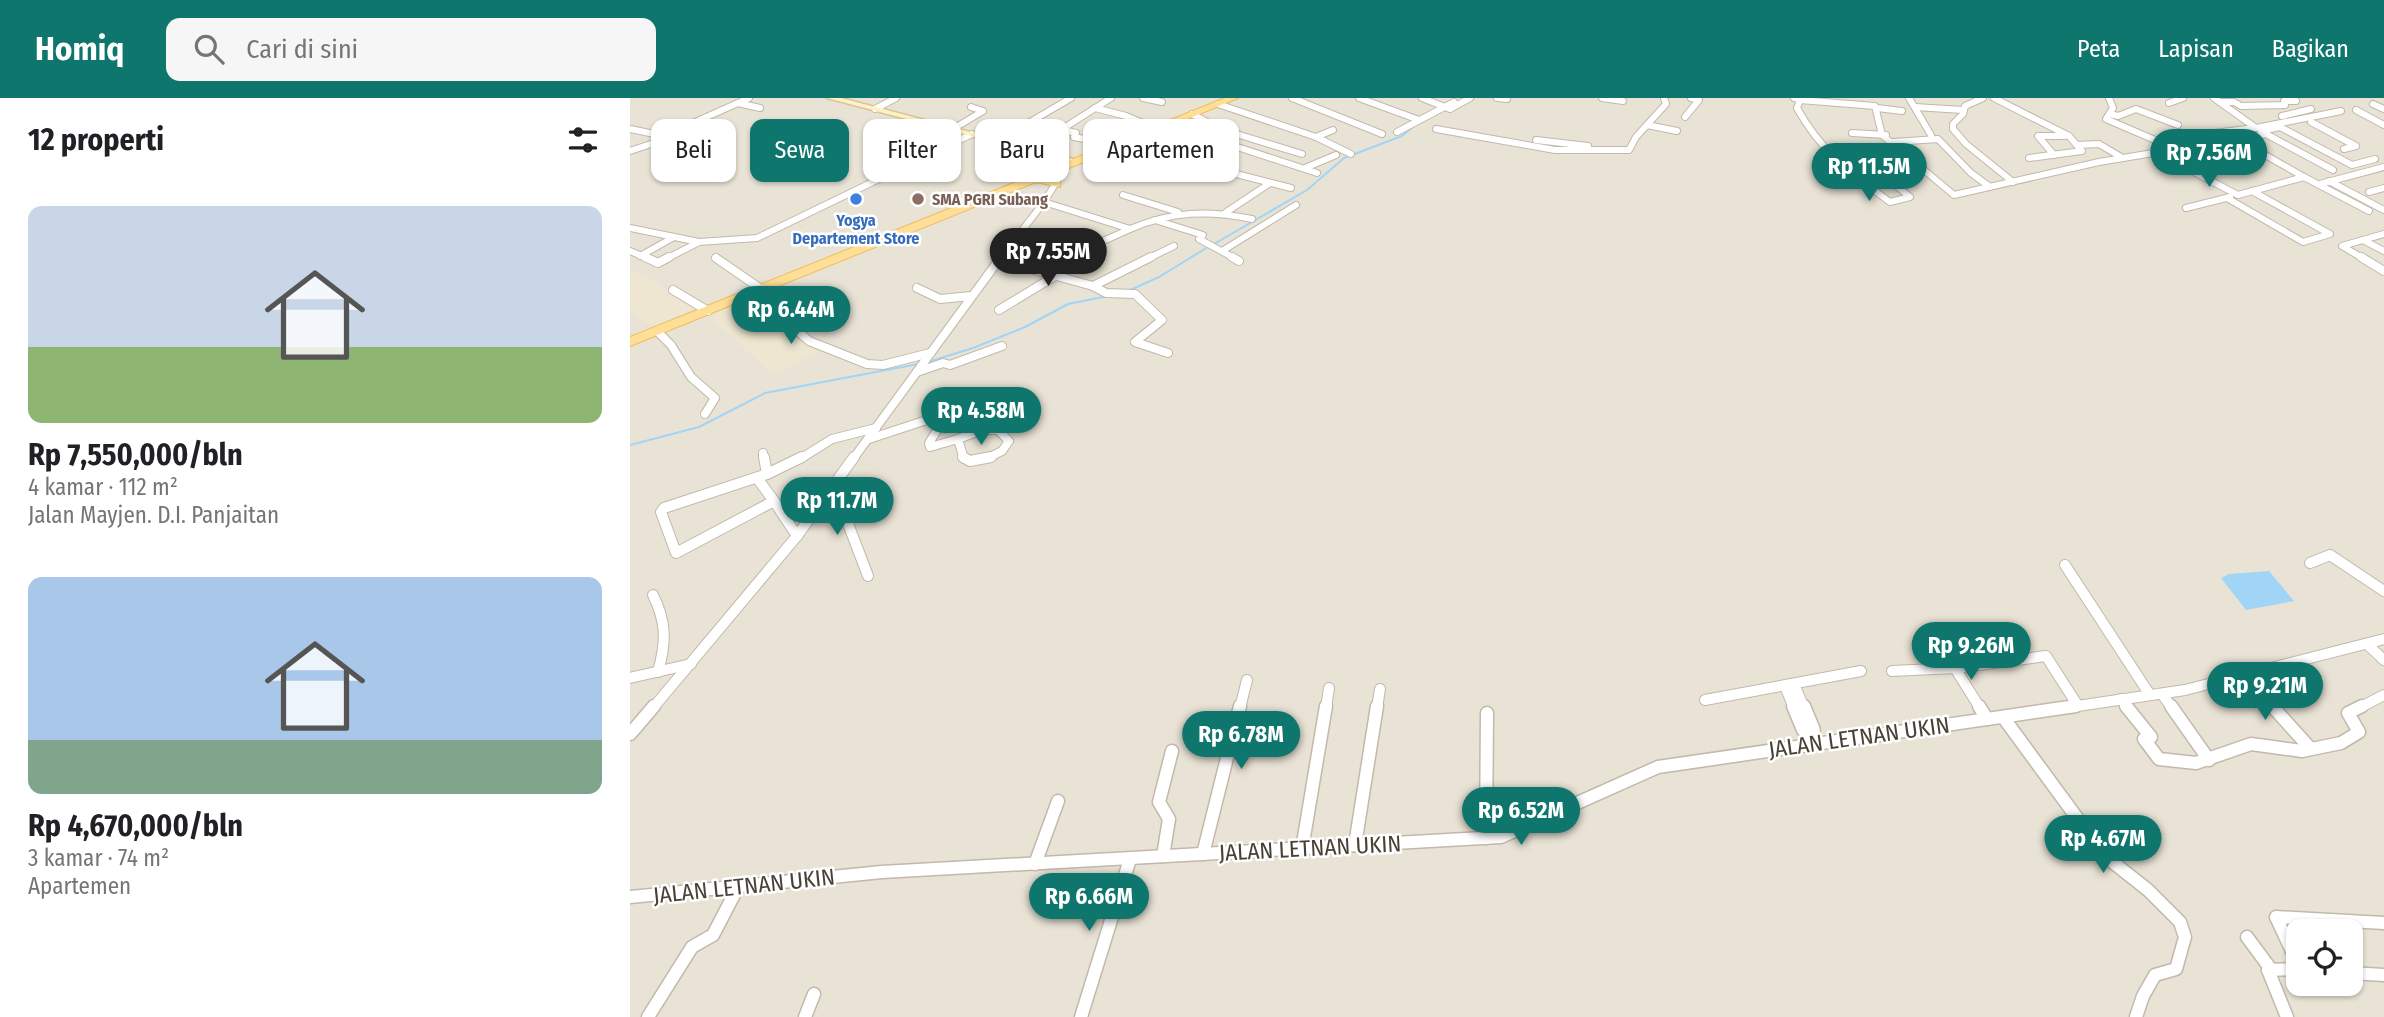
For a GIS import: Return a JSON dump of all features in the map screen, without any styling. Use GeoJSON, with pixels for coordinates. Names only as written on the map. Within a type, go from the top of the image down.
{"type":"FeatureCollection","features":[{"type":"Feature","properties":{"kind":"main road"},"geometry":{"type":"LineString","coordinates":[[1180,119],[1223,100]]}},
{"type":"Feature","properties":{"kind":"main road"},"geometry":{"type":"LineString","coordinates":[[1069,164],[1083,159]]}},
{"type":"Feature","properties":{"kind":"main road"},"geometry":{"type":"LineString","coordinates":[[630,342],[1024,182]]}},
{"type":"Feature","properties":{"kind":"main road"},"geometry":{"type":"LineString","coordinates":[[1048,182],[1056,185]]}},
{"type":"Feature","properties":{"kind":"street"},"geometry":{"type":"LineString","coordinates":[[707,119],[749,98]]}},
{"type":"Feature","properties":{"kind":"street"},"geometry":{"type":"LineString","coordinates":[[831,98],[914,119]]}},
{"type":"Feature","properties":{"kind":"street"},"geometry":{"type":"LineString","coordinates":[[875,109],[896,98]]}},
{"type":"Feature","properties":{"kind":"street"},"geometry":{"type":"LineString","coordinates":[[1034,119],[1067,98]]}},
{"type":"Feature","properties":{"kind":"street"},"geometry":{"type":"LineString","coordinates":[[1069,126],[1111,98]]}},
{"type":"Feature","properties":{"kind":"street"},"geometry":{"type":"LineString","coordinates":[[1143,98],[1162,102]]}},
{"type":"Feature","properties":{"kind":"street"},"geometry":{"type":"LineString","coordinates":[[1292,98],[1382,134]]}},
{"type":"Feature","properties":{"kind":"street"},"geometry":{"type":"LineString","coordinates":[[1359,98],[1419,120]]}},
{"type":"Feature","properties":{"kind":"street"},"geometry":{"type":"LineString","coordinates":[[1422,98],[1452,104]]}},
{"type":"Feature","properties":{"kind":"street"},"geometry":{"type":"LineString","coordinates":[[1397,132],[1452,104],[1470,98]]}},
{"type":"Feature","properties":{"kind":"street"},"geometry":{"type":"LineString","coordinates":[[1497,98],[1507,99]]}},
{"type":"Feature","properties":{"kind":"street"},"geometry":{"type":"LineString","coordinates":[[1602,98],[1623,101]]}},
{"type":"Feature","properties":{"kind":"street"},"geometry":{"type":"LineString","coordinates":[[1536,140],[1631,149],[1647,125],[1666,104],[1663,98]]}},
{"type":"Feature","properties":{"kind":"street"},"geometry":{"type":"LineString","coordinates":[[1685,117],[1699,100],[1691,98]]}},
{"type":"Feature","properties":{"kind":"street"},"geometry":{"type":"LineString","coordinates":[[1909,98],[1931,135]]}},
{"type":"Feature","properties":{"kind":"street"},"geometry":{"type":"LineString","coordinates":[[1983,98],[1966,105],[1964,114],[1953,127],[1962,140],[2013,182]]}},
{"type":"Feature","properties":{"kind":"street"},"geometry":{"type":"LineString","coordinates":[[1994,98],[2069,136],[2082,151],[2029,158]]}},
{"type":"Feature","properties":{"kind":"street"},"geometry":{"type":"LineString","coordinates":[[2109,98],[2113,108],[2105,118],[2172,149]]}},
{"type":"Feature","properties":{"kind":"street"},"geometry":{"type":"LineString","coordinates":[[2169,103],[2183,98]]}},
{"type":"Feature","properties":{"kind":"street"},"geometry":{"type":"LineString","coordinates":[[1912,159],[1869,163],[1910,197],[1890,202],[1829,154],[1809,130],[1797,108],[1797,99],[1857,101],[1877,108],[1903,110],[1963,110]]}},
{"type":"Feature","properties":{"kind":"street"},"geometry":{"type":"LineString","coordinates":[[1223,100],[1351,154]]}},
{"type":"Feature","properties":{"kind":"street"},"geometry":{"type":"LineString","coordinates":[[2217,100],[2234,102],[2241,106],[2285,105],[2283,101],[2296,101]]}},
{"type":"Feature","properties":{"kind":"street"},"geometry":{"type":"LineString","coordinates":[[2217,100],[2256,128]]}},
{"type":"Feature","properties":{"kind":"street"},"geometry":{"type":"LineString","coordinates":[[737,103],[760,108]]}},
{"type":"Feature","properties":{"kind":"street"},"geometry":{"type":"LineString","coordinates":[[2123,104],[2178,125],[2163,134]]}},
{"type":"Feature","properties":{"kind":"street"},"geometry":{"type":"LineString","coordinates":[[2373,104],[2384,109]]}},
{"type":"Feature","properties":{"kind":"street"},"geometry":{"type":"LineString","coordinates":[[961,124],[983,111],[971,107]]}},
{"type":"Feature","properties":{"kind":"street"},"geometry":{"type":"LineString","coordinates":[[1095,108],[1134,119]]}},
{"type":"Feature","properties":{"kind":"street"},"geometry":{"type":"LineString","coordinates":[[1877,108],[1876,120],[1882,135],[1953,194],[2121,158],[2266,134]]}},
{"type":"Feature","properties":{"kind":"street"},"geometry":{"type":"LineString","coordinates":[[2247,123],[2311,108]]}},
{"type":"Feature","properties":{"kind":"street"},"geometry":{"type":"LineString","coordinates":[[2109,114],[2118,116],[2136,109]]}},
{"type":"Feature","properties":{"kind":"street"},"geometry":{"type":"LineString","coordinates":[[2157,140],[2256,128],[2342,110]]}},
{"type":"Feature","properties":{"kind":"street"},"geometry":{"type":"LineString","coordinates":[[2356,110],[2383,124]]}},
{"type":"Feature","properties":{"kind":"street"},"geometry":{"type":"LineString","coordinates":[[2156,116],[2165,112]]}},
{"type":"Feature","properties":{"kind":"street"},"geometry":{"type":"LineString","coordinates":[[1192,114],[1220,129],[1302,154]]}},
{"type":"Feature","properties":{"kind":"street"},"geometry":{"type":"LineString","coordinates":[[2344,149],[2356,146],[2314,121],[2261,131],[2329,171],[2345,167]]}},
{"type":"Feature","properties":{"kind":"street"},"geometry":{"type":"LineString","coordinates":[[1647,125],[1677,131]]}},
{"type":"Feature","properties":{"kind":"street"},"geometry":{"type":"LineString","coordinates":[[2280,127],[2352,165],[2375,159]]}},
{"type":"Feature","properties":{"kind":"street"},"geometry":{"type":"LineString","coordinates":[[630,129],[651,134]]}},
{"type":"Feature","properties":{"kind":"street"},"geometry":{"type":"LineString","coordinates":[[1436,129],[1532,149],[1592,147]]}},
{"type":"Feature","properties":{"kind":"street"},"geometry":{"type":"LineString","coordinates":[[1532,149],[1539,129]]}},
{"type":"Feature","properties":{"kind":"street"},"geometry":{"type":"LineString","coordinates":[[1316,137],[1333,130]]}},
{"type":"Feature","properties":{"kind":"street"},"geometry":{"type":"LineString","coordinates":[[961,131],[975,135]]}},
{"type":"Feature","properties":{"kind":"street"},"geometry":{"type":"LineString","coordinates":[[1069,133],[1076,133],[1074,137],[1083,139]]}},
{"type":"Feature","properties":{"kind":"street"},"geometry":{"type":"LineString","coordinates":[[1852,133],[1931,135],[1962,140]]}},
{"type":"Feature","properties":{"kind":"street"},"geometry":{"type":"LineString","coordinates":[[630,228],[699,242],[757,238],[972,134]]}},
{"type":"Feature","properties":{"kind":"street"},"geometry":{"type":"LineString","coordinates":[[2054,155],[2038,136],[2069,136]]}},
{"type":"Feature","properties":{"kind":"street"},"geometry":{"type":"LineString","coordinates":[[1892,142],[1937,139],[1956,160],[1990,187]]}},
{"type":"Feature","properties":{"kind":"street"},"geometry":{"type":"LineString","coordinates":[[2237,139],[2369,211]]}},
{"type":"Feature","properties":{"kind":"street"},"geometry":{"type":"LineString","coordinates":[[2077,145],[2099,144],[2121,158]]}},
{"type":"Feature","properties":{"kind":"street"},"geometry":{"type":"LineString","coordinates":[[2292,148],[2311,144]]}},
{"type":"Feature","properties":{"kind":"street"},"geometry":{"type":"LineString","coordinates":[[630,151],[651,146]]}},
{"type":"Feature","properties":{"kind":"street"},"geometry":{"type":"LineString","coordinates":[[1239,148],[1317,173]]}},
{"type":"Feature","properties":{"kind":"street"},"geometry":{"type":"LineString","coordinates":[[1305,169],[1336,155]]}},
{"type":"Feature","properties":{"kind":"street"},"geometry":{"type":"LineString","coordinates":[[1956,160],[1982,158]]}},
{"type":"Feature","properties":{"kind":"street"},"geometry":{"type":"LineString","coordinates":[[997,159],[1036,177],[993,163],[997,159]]}},
{"type":"Feature","properties":{"kind":"street"},"geometry":{"type":"LineString","coordinates":[[2173,160],[2238,195]]}},
{"type":"Feature","properties":{"kind":"street"},"geometry":{"type":"LineString","coordinates":[[630,734],[692,664],[797,536],[971,296],[1044,202],[1072,163],[1069,162]]}},
{"type":"Feature","properties":{"kind":"street"},"geometry":{"type":"LineString","coordinates":[[2320,184],[2383,168]]}},
{"type":"Feature","properties":{"kind":"street"},"geometry":{"type":"LineString","coordinates":[[1239,175],[1291,188]]}},
{"type":"Feature","properties":{"kind":"street"},"geometry":{"type":"LineString","coordinates":[[2186,208],[2304,177]]}},
{"type":"Feature","properties":{"kind":"street"},"geometry":{"type":"LineString","coordinates":[[2329,181],[2384,210]]}},
{"type":"Feature","properties":{"kind":"street"},"geometry":{"type":"LineString","coordinates":[[1225,213],[1270,183]]}},
{"type":"Feature","properties":{"kind":"street"},"geometry":{"type":"LineString","coordinates":[[2384,188],[2372,191],[2384,195]]}},
{"type":"Feature","properties":{"kind":"street"},"geometry":{"type":"LineString","coordinates":[[2227,198],[2303,242],[2330,234],[2252,191]]}},
{"type":"Feature","properties":{"kind":"street"},"geometry":{"type":"LineString","coordinates":[[1123,195],[1178,212]]}},
{"type":"Feature","properties":{"kind":"street"},"geometry":{"type":"LineString","coordinates":[[1044,202],[1130,229]]}},
{"type":"Feature","properties":{"kind":"street"},"geometry":{"type":"LineString","coordinates":[[1222,251],[1296,205]]}},
{"type":"Feature","properties":{"kind":"street"},"geometry":{"type":"LineString","coordinates":[[1039,270],[1130,229],[1178,212],[1203,210],[1252,219]]}},
{"type":"Feature","properties":{"kind":"street"},"geometry":{"type":"LineString","coordinates":[[1155,220],[1203,235],[1199,239],[1238,261]]}},
{"type":"Feature","properties":{"kind":"street"},"geometry":{"type":"LineString","coordinates":[[2384,234],[2343,247],[2384,271]]}},
{"type":"Feature","properties":{"kind":"street"},"geometry":{"type":"LineString","coordinates":[[640,256],[674,237]]}},
{"type":"Feature","properties":{"kind":"street"},"geometry":{"type":"LineString","coordinates":[[2367,239],[2384,245]]}},
{"type":"Feature","properties":{"kind":"street"},"geometry":{"type":"LineString","coordinates":[[2367,239],[2384,251]]}},
{"type":"Feature","properties":{"kind":"street"},"geometry":{"type":"LineString","coordinates":[[630,251],[658,263],[699,242]]}},
{"type":"Feature","properties":{"kind":"street"},"geometry":{"type":"LineString","coordinates":[[1093,286],[1174,246]]}},
{"type":"Feature","properties":{"kind":"street"},"geometry":{"type":"LineString","coordinates":[[716,258],[758,291],[809,341],[867,364],[876,365],[929,355]]}},
{"type":"Feature","properties":{"kind":"street"},"geometry":{"type":"LineString","coordinates":[[999,260],[1093,286],[1105,293],[1135,293],[1162,319],[1135,342],[1168,353]]}},
{"type":"Feature","properties":{"kind":"street"},"geometry":{"type":"LineString","coordinates":[[999,310],[1055,276]]}},
{"type":"Feature","properties":{"kind":"street"},"geometry":{"type":"LineString","coordinates":[[917,288],[940,299],[971,296]]}},
{"type":"Feature","properties":{"kind":"street"},"geometry":{"type":"LineString","coordinates":[[673,290],[708,311]]}},
{"type":"Feature","properties":{"kind":"street"},"geometry":{"type":"LineString","coordinates":[[657,331],[691,376],[715,398],[705,414]]}},
{"type":"Feature","properties":{"kind":"street"},"geometry":{"type":"LineString","coordinates":[[918,371],[943,363],[950,365],[1002,346]]}},
{"type":"Feature","properties":{"kind":"street"},"geometry":{"type":"LineString","coordinates":[[869,439],[942,415],[944,419],[928,445],[938,447],[958,439],[992,429],[998,430],[1009,441],[1001,452],[969,462],[964,460],[958,439]]}},
{"type":"Feature","properties":{"kind":"street"},"geometry":{"type":"LineString","coordinates":[[774,501],[729,527],[680,551],[673,551],[662,510],[762,476],[796,461],[832,439],[877,428]]}},
{"type":"Feature","properties":{"kind":"street"},"geometry":{"type":"LineString","coordinates":[[763,453],[762,476],[774,501],[797,536]]}},
{"type":"Feature","properties":{"kind":"street"},"geometry":{"type":"LineString","coordinates":[[834,487],[868,576]]}},
{"type":"Feature","properties":{"kind":"street"},"geometry":{"type":"LineString","coordinates":[[2310,564],[2330,555],[2384,591]]}},
{"type":"Feature","properties":{"kind":"street"},"geometry":{"type":"LineString","coordinates":[[2065,565],[2156,694],[2209,760]]}},
{"type":"Feature","properties":{"kind":"street"},"geometry":{"type":"LineString","coordinates":[[653,595],[665,617],[667,628],[658,672]]}},
{"type":"Feature","properties":{"kind":"street","name":"JALAN LETNAN UKIN"},"geometry":{"type":"LineString","coordinates":[[630,897],[882,872],[1508,835],[1658,767],[1813,739],[2003,717],[2156,694],[2244,675],[2384,639]]}},
{"type":"Feature","properties":{"kind":"street"},"geometry":{"type":"LineString","coordinates":[[2367,644],[2384,660]]}},
{"type":"Feature","properties":{"kind":"street"},"geometry":{"type":"LineString","coordinates":[[1892,671],[1955,668],[2046,656],[2078,706]]}},
{"type":"Feature","properties":{"kind":"street"},"geometry":{"type":"LineString","coordinates":[[630,678],[692,664]]}},
{"type":"Feature","properties":{"kind":"street"},"geometry":{"type":"LineString","coordinates":[[1955,668],[1987,719]]}},
{"type":"Feature","properties":{"kind":"street"},"geometry":{"type":"LineString","coordinates":[[1705,700],[1861,671]]}},
{"type":"Feature","properties":{"kind":"street"},"geometry":{"type":"LineString","coordinates":[[2244,675],[2310,748]]}},
{"type":"Feature","properties":{"kind":"street"},"geometry":{"type":"LineString","coordinates":[[1203,854],[1247,680]]}},
{"type":"Feature","properties":{"kind":"street"},"geometry":{"type":"LineString","coordinates":[[1790,685],[1804,732],[1813,739]]}},
{"type":"Feature","properties":{"kind":"street"},"geometry":{"type":"LineString","coordinates":[[1302,849],[1329,688]]}},
{"type":"Feature","properties":{"kind":"street"},"geometry":{"type":"LineString","coordinates":[[1356,845],[1380,689]]}},
{"type":"Feature","properties":{"kind":"street"},"geometry":{"type":"LineString","coordinates":[[2121,699],[2151,737],[2144,739],[2159,758],[2196,763],[2250,744],[2283,750],[2349,740],[2359,729],[2348,713],[2384,695]]}},
{"type":"Feature","properties":{"kind":"street"},"geometry":{"type":"LineString","coordinates":[[630,720],[648,711]]}},
{"type":"Feature","properties":{"kind":"street"},"geometry":{"type":"LineString","coordinates":[[1486,838],[1487,713]]}},
{"type":"Feature","properties":{"kind":"street"},"geometry":{"type":"LineString","coordinates":[[2003,717],[2105,856],[2166,905],[2184,930],[2185,937],[2176,969],[2155,975],[2143,996],[2136,1017]]}},
{"type":"Feature","properties":{"kind":"street"},"geometry":{"type":"LineString","coordinates":[[1163,856],[1169,818],[1159,802],[1172,751]]}},
{"type":"Feature","properties":{"kind":"street"},"geometry":{"type":"LineString","coordinates":[[1034,864],[1058,801]]}},
{"type":"Feature","properties":{"kind":"street"},"geometry":{"type":"LineString","coordinates":[[1081,1017],[1130,859]]}},
{"type":"Feature","properties":{"kind":"street"},"geometry":{"type":"LineString","coordinates":[[648,1017],[691,947],[713,935],[738,887]]}},
{"type":"Feature","properties":{"kind":"street"},"geometry":{"type":"LineString","coordinates":[[2286,940],[2276,917],[2312,919]]}},
{"type":"Feature","properties":{"kind":"street"},"geometry":{"type":"LineString","coordinates":[[2363,922],[2384,923]]}},
{"type":"Feature","properties":{"kind":"street"},"geometry":{"type":"LineString","coordinates":[[2246,937],[2270,968],[2268,970],[2287,1017]]}},
{"type":"Feature","properties":{"kind":"street"},"geometry":{"type":"LineString","coordinates":[[2268,970],[2286,968]]}},
{"type":"Feature","properties":{"kind":"street"},"geometry":{"type":"LineString","coordinates":[[2363,974],[2384,975]]}},
{"type":"Feature","properties":{"kind":"street"},"geometry":{"type":"LineString","coordinates":[[805,1017],[814,994]]}},
{"type":"Feature","properties":{"kind":"shaded area"},"geometry":{"type":"Polygon","coordinates":[[[630,98],[2384,98],[2384,1017],[630,1017],[630,98]]]}},
{"type":"Feature","properties":{"kind":"shaded area"},"geometry":{"type":"Polygon","coordinates":[[[630,268],[697,307],[653,327],[630,312],[630,268]]]}},
{"type":"Feature","properties":{"kind":"shaded area"},"geometry":{"type":"Polygon","coordinates":[[[783,286],[806,303],[784,314],[823,349],[773,375],[707,314],[783,286]]]}},
{"type":"Feature","properties":{"kind":"water"},"geometry":{"type":"Polygon","coordinates":[[[2269,571],[2294,601],[2246,610],[2221,578],[2229,574],[2269,571]]]}},
{"type":"Feature","properties":{"kind":"waterway"},"geometry":{"type":"LineString","coordinates":[[1214,244],[1307,190],[1344,158],[1402,136],[1414,126]]}},
{"type":"Feature","properties":{"kind":"waterway"},"geometry":{"type":"LineString","coordinates":[[1128,291],[1159,277],[1208,247]]}},
{"type":"Feature","properties":{"kind":"waterway"},"geometry":{"type":"LineString","coordinates":[[928,362],[973,348],[1025,327],[1068,304],[1108,296]]}},
{"type":"Feature","properties":{"kind":"waterway"},"geometry":{"type":"LineString","coordinates":[[630,445],[699,427],[765,393],[918,364]]}},
{"type":"Feature","properties":{"kind":"place","name":"Yogya Departement Store"},"geometry":{"type":"Point","coordinates":[856,199]}},
{"type":"Feature","properties":{"kind":"place","name":"SMA PGRI Subang"},"geometry":{"type":"Point","coordinates":[918,199]}}]}
